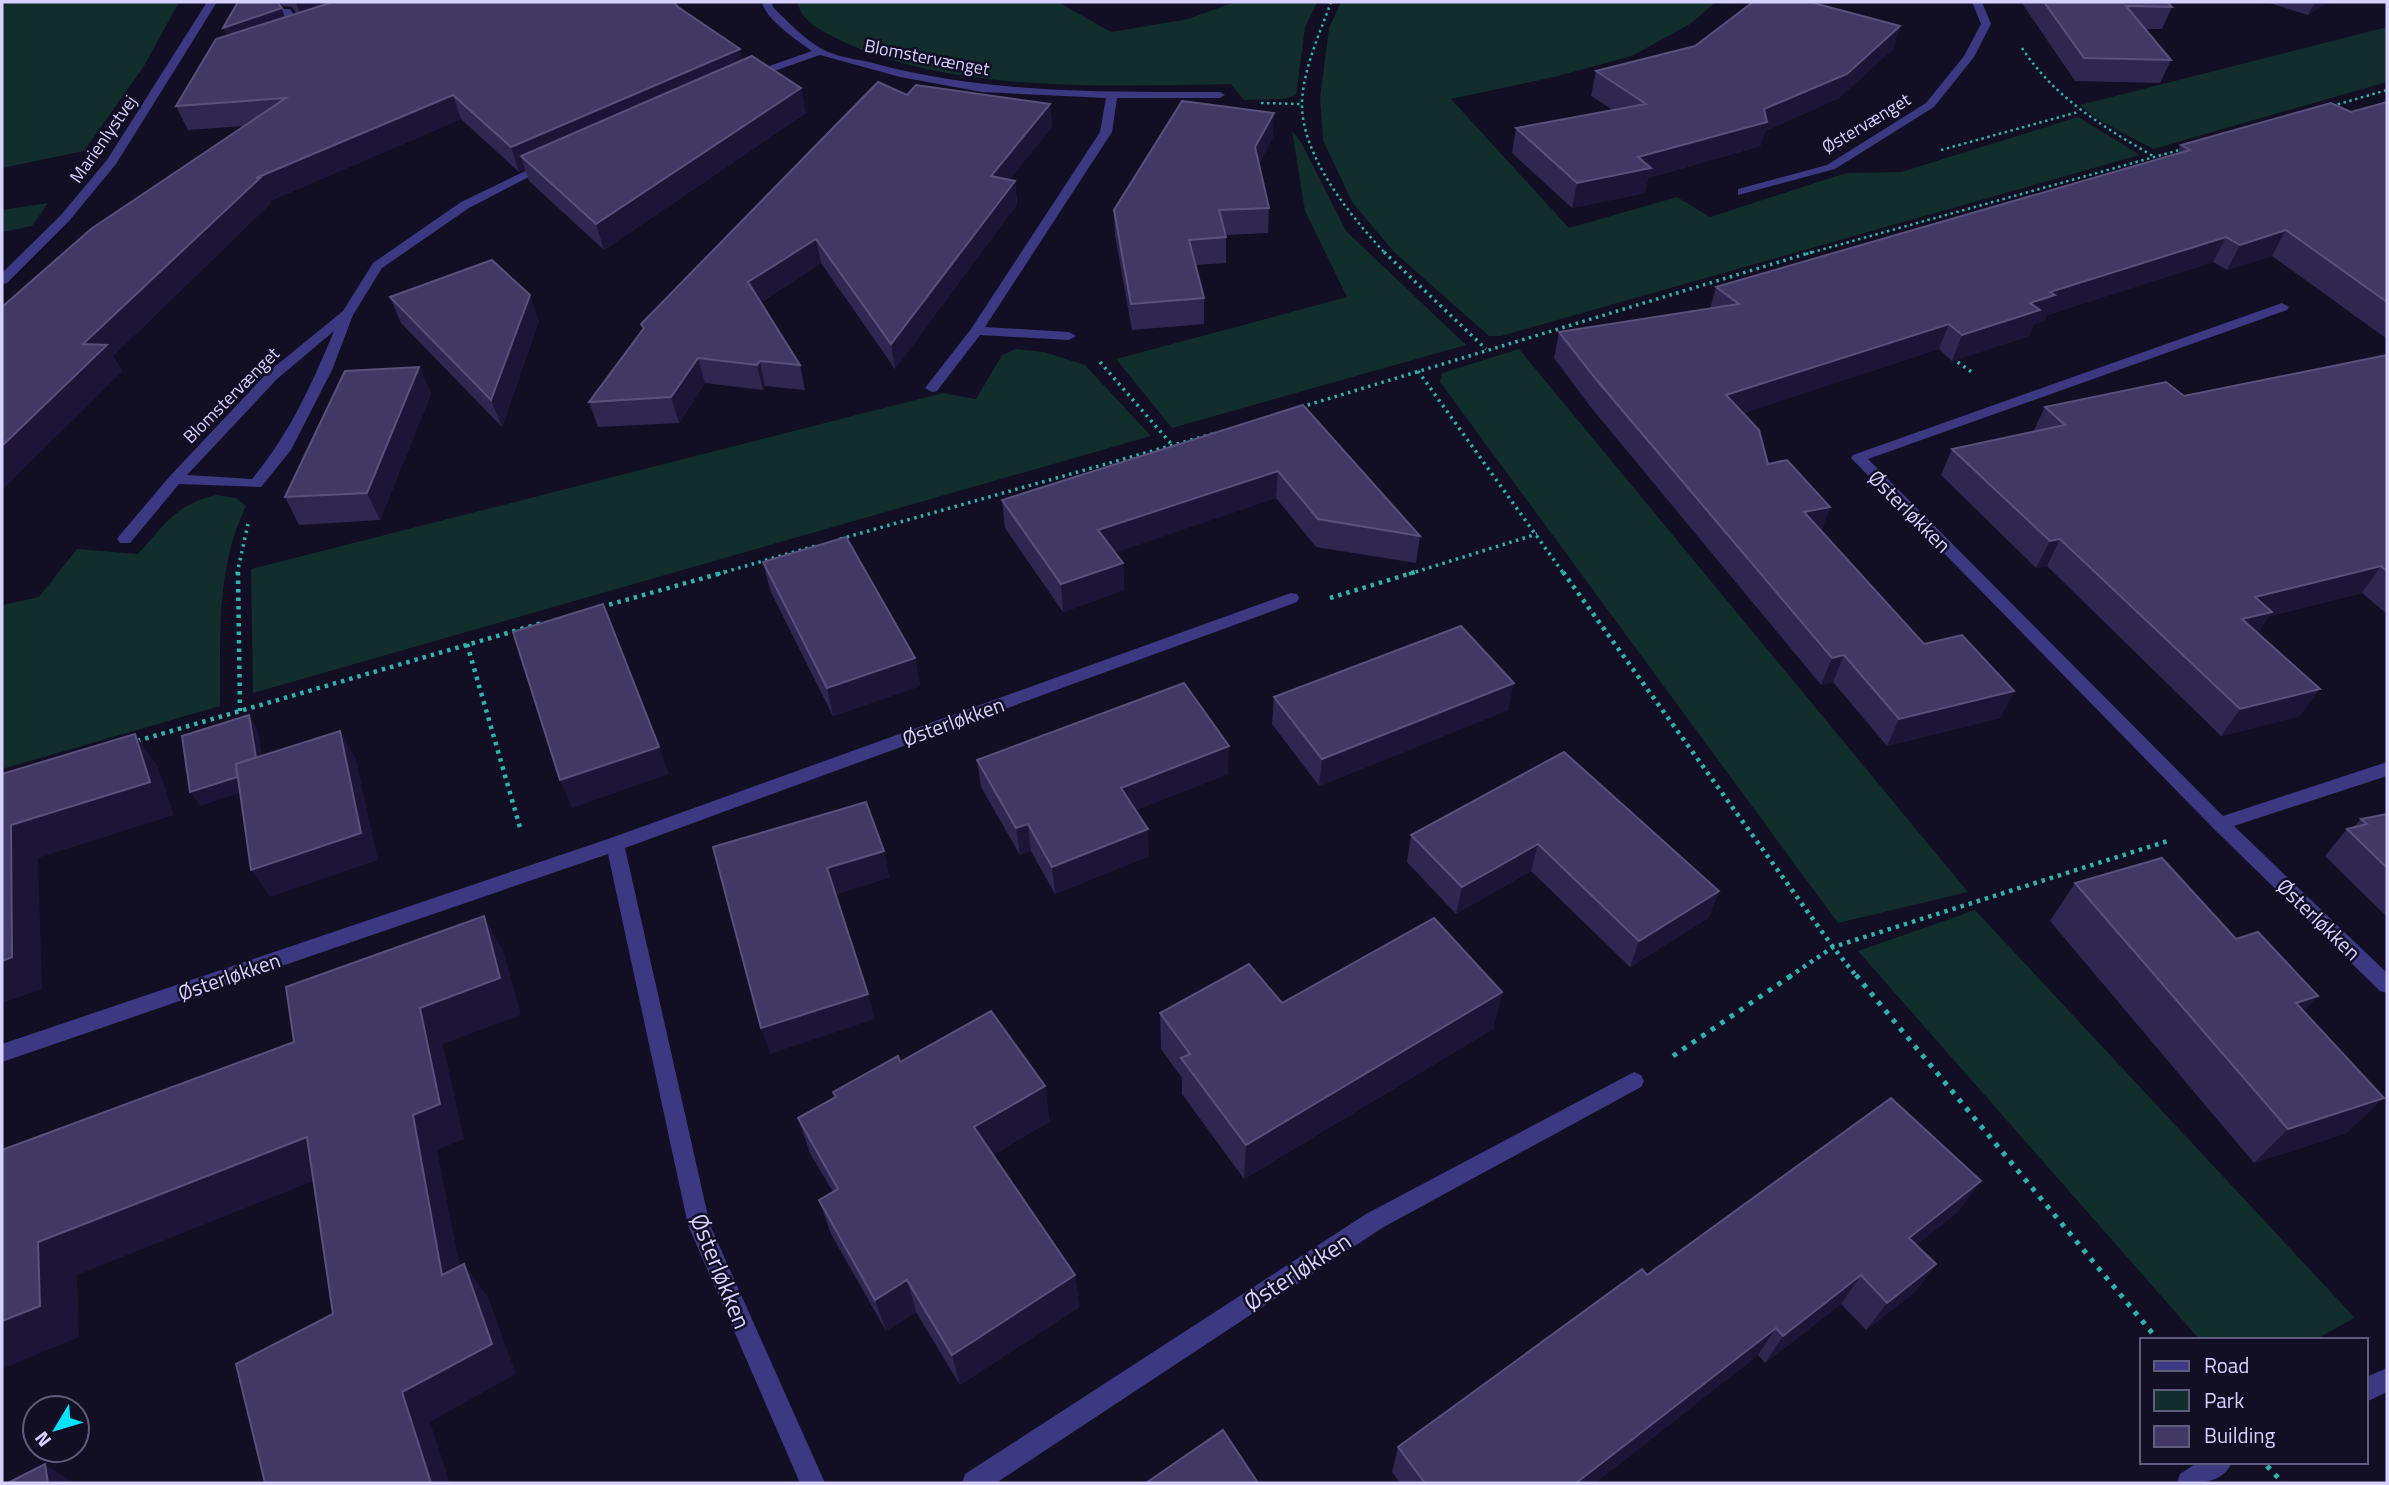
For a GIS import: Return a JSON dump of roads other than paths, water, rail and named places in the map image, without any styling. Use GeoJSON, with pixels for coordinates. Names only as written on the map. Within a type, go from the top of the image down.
{"type":"FeatureCollection","features":[{"type":"Feature","properties":{"kind":"street","name":"Marienlystvej"},"geometry":{"type":"LineString","coordinates":[[2,280],[65,218],[112,162],[202,22],[212,2]]}},
{"type":"Feature","properties":{"kind":"street","name":"Blomstervænget"},"geometry":{"type":"LineString","coordinates":[[767,2],[768,8],[796,36],[820,52],[900,74],[982,89],[1112,95],[1220,94]]}},
{"type":"Feature","properties":{"kind":"street","name":"Østervænget"},"geometry":{"type":"LineString","coordinates":[[1742,192],[1831,167],[1930,105],[1969,57],[1986,24],[1977,2]]}},
{"type":"Feature","properties":{"kind":"street"},"geometry":{"type":"LineString","coordinates":[[286,11],[301,33]]}},
{"type":"Feature","properties":{"kind":"street"},"geometry":{"type":"LineString","coordinates":[[288,37],[313,29]]}},
{"type":"Feature","properties":{"kind":"street"},"geometry":{"type":"LineString","coordinates":[[733,84],[820,52]]}},
{"type":"Feature","properties":{"kind":"street"},"geometry":{"type":"LineString","coordinates":[[932,388],[976,331],[1106,132],[1112,95]]}},
{"type":"Feature","properties":{"kind":"street","name":"Blomstervænget"},"geometry":{"type":"LineString","coordinates":[[175,480],[256,484],[284,450],[325,370],[348,313],[377,266],[465,205],[555,161]]}},
{"type":"Feature","properties":{"kind":"street","name":"Østerløkken"},"geometry":{"type":"LineString","coordinates":[[2282,307],[1858,458],[2220,824],[2387,985]]}},
{"type":"Feature","properties":{"kind":"street","name":"Blomstervænget"},"geometry":{"type":"LineString","coordinates":[[125,539],[175,480],[272,376],[348,313]]}},
{"type":"Feature","properties":{"kind":"street"},"geometry":{"type":"LineString","coordinates":[[976,331],[1069,336]]}},
{"type":"Feature","properties":{"kind":"street","name":"Østerløkken"},"geometry":{"type":"LineString","coordinates":[[2,1053],[615,844],[1291,598]]}},
{"type":"Feature","properties":{"kind":"street"},"geometry":{"type":"LineString","coordinates":[[2220,824],[2387,769]]}},
{"type":"Feature","properties":{"kind":"street","name":"Østerløkken"},"geometry":{"type":"LineString","coordinates":[[615,844],[699,1225],[813,1483]]}},
{"type":"Feature","properties":{"kind":"street","name":"Østerløkken"},"geometry":{"type":"LineString","coordinates":[[974,1483],[1374,1221],[1634,1082]]}},
{"type":"Feature","properties":{"kind":"street"},"geometry":{"type":"LineString","coordinates":[[2368,1389],[2387,1380]]}},
{"type":"Feature","properties":{"kind":"street"},"geometry":{"type":"LineString","coordinates":[[2189,1483],[2217,1464]]}}]}
